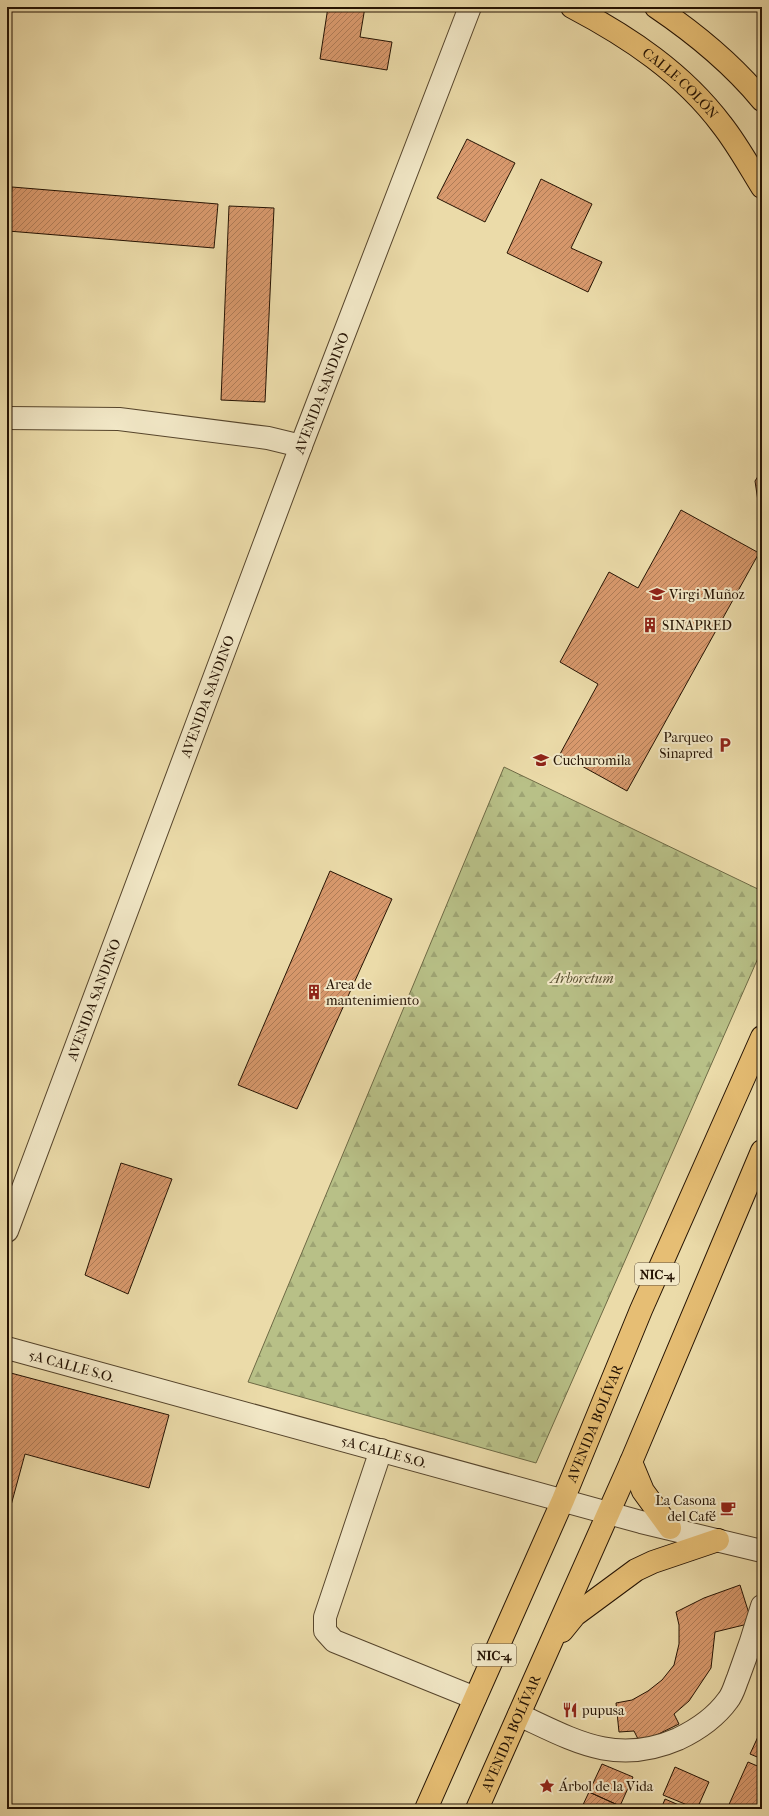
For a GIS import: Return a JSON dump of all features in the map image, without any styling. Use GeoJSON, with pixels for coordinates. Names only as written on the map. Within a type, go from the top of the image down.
{"type":"FeatureCollection","features":[{"type":"Feature","properties":{"kind":"main road","name":"CALLE COLÓN"},"geometry":{"type":"LineString","coordinates":[[572,7],[628,39],[680,78],[722,125],[762,187]]}},
{"type":"Feature","properties":{"kind":"main road"},"geometry":{"type":"LineString","coordinates":[[667,10],[743,77],[762,100]]}},
{"type":"Feature","properties":{"kind":"main road","name":"AVENIDA BOLÍVAR"},"geometry":{"type":"LineString","coordinates":[[426,1809],[563,1500],[641,1310],[762,1037]]}},
{"type":"Feature","properties":{"kind":"main road","name":"AVENIDA BOLÍVAR"},"geometry":{"type":"LineString","coordinates":[[477,1809],[631,1462],[762,1151]]}},
{"type":"Feature","properties":{"kind":"main road"},"geometry":{"type":"LineString","coordinates":[[631,1462],[643,1491],[670,1528]]}},
{"type":"Feature","properties":{"kind":"main road"},"geometry":{"type":"LineString","coordinates":[[549,1647],[575,1615],[636,1570],[653,1562],[718,1540]]}},
{"type":"Feature","properties":{"kind":"street","name":"AVENIDA SANDINO"},"geometry":{"type":"LineString","coordinates":[[7,1231],[301,446],[470,7]]}},
{"type":"Feature","properties":{"kind":"street"},"geometry":{"type":"LineString","coordinates":[[7,418],[119,420],[268,438],[301,446]]}},
{"type":"Feature","properties":{"kind":"street","name":"5A CALLE S.O."},"geometry":{"type":"LineString","coordinates":[[7,1348],[641,1522],[762,1551]]}},
{"type":"Feature","properties":{"kind":"street"},"geometry":{"type":"LineString","coordinates":[[381,1450],[325,1617],[325,1631],[334,1641],[475,1698]]}},
{"type":"Feature","properties":{"kind":"street"},"geometry":{"type":"LineString","coordinates":[[519,1715],[580,1743],[618,1751],[650,1748],[663,1745],[692,1733],[713,1717],[729,1699],[751,1646],[762,1606]]}},
{"type":"Feature","properties":{"kind":"green space","name":"Arboretum"},"geometry":{"type":"Polygon","coordinates":[[[504,767],[762,891],[762,949],[536,1463],[248,1382],[504,767]]]}},
{"type":"Feature","properties":{"kind":"building"},"geometry":{"type":"Polygon","coordinates":[[[328,7],[365,7],[360,37],[392,42],[387,70],[320,59],[328,7]]]}},
{"type":"Feature","properties":{"kind":"building"},"geometry":{"type":"Polygon","coordinates":[[[467,139],[515,163],[485,222],[437,198],[467,139]]]}},
{"type":"Feature","properties":{"kind":"building"},"geometry":{"type":"Polygon","coordinates":[[[541,179],[592,204],[571,248],[602,262],[588,292],[507,253],[541,179]]]}},
{"type":"Feature","properties":{"kind":"building"},"geometry":{"type":"Polygon","coordinates":[[[12,187],[218,204],[214,248],[8,231],[12,187]]]}},
{"type":"Feature","properties":{"kind":"building"},"geometry":{"type":"Polygon","coordinates":[[[229,206],[274,208],[265,402],[221,400],[229,206]]]}},
{"type":"Feature","properties":{"kind":"building"},"geometry":{"type":"Polygon","coordinates":[[[762,470],[762,528],[755,481],[762,470]]]}},
{"type":"Feature","properties":{"kind":"building","name":"SINAPRED"},"geometry":{"type":"Polygon","coordinates":[[[681,510],[759,553],[627,791],[560,754],[598,684],[560,662],[609,572],[638,588],[681,510]]]}},
{"type":"Feature","properties":{"kind":"building","name":"Area de mantenimiento"},"geometry":{"type":"Polygon","coordinates":[[[330,871],[392,899],[297,1109],[238,1085],[330,871]]]}},
{"type":"Feature","properties":{"kind":"building"},"geometry":{"type":"Polygon","coordinates":[[[121,1163],[172,1179],[128,1294],[85,1275],[121,1163]]]}},
{"type":"Feature","properties":{"kind":"building"},"geometry":{"type":"Polygon","coordinates":[[[7,1372],[169,1415],[149,1488],[25,1454],[7,1520],[7,1372]]]}},
{"type":"Feature","properties":{"kind":"building"},"geometry":{"type":"Polygon","coordinates":[[[740,1585],[752,1623],[715,1632],[711,1668],[689,1701],[674,1714],[679,1724],[640,1743],[634,1731],[619,1732],[616,1703],[632,1700],[648,1691],[662,1680],[674,1665],[679,1644],[679,1625],[676,1612],[704,1598],[740,1585]]]}},
{"type":"Feature","properties":{"kind":"building"},"geometry":{"type":"Polygon","coordinates":[[[762,1728],[762,1759],[750,1754],[762,1728]]]}},
{"type":"Feature","properties":{"kind":"building"},"geometry":{"type":"Polygon","coordinates":[[[748,1762],[762,1768],[762,1809],[727,1809],[748,1762]]]}},
{"type":"Feature","properties":{"kind":"building"},"geometry":{"type":"Polygon","coordinates":[[[602,1764],[633,1777],[620,1806],[589,1792],[602,1764]]]}},
{"type":"Feature","properties":{"kind":"building"},"geometry":{"type":"Polygon","coordinates":[[[675,1767],[709,1782],[697,1809],[663,1795],[675,1767]]]}},
{"type":"Feature","properties":{"kind":"building"},"geometry":{"type":"Polygon","coordinates":[[[589,1792],[620,1806],[618,1809],[581,1809],[589,1792]]]}},
{"type":"Feature","properties":{"kind":"building"},"geometry":{"type":"Polygon","coordinates":[[[665,1799],[688,1809],[661,1809],[665,1799]]]}},
{"type":"Feature","properties":{"kind":"place","name":"Virgi Muñoz"},"geometry":{"type":"Point","coordinates":[657,594]}},
{"type":"Feature","properties":{"kind":"place","name":"SINAPRED"},"geometry":{"type":"Point","coordinates":[650,625]}},
{"type":"Feature","properties":{"kind":"place","name":"Parqueo Sinapred"},"geometry":{"type":"Point","coordinates":[725,745]}},
{"type":"Feature","properties":{"kind":"place","name":"Cuchuromila"},"geometry":{"type":"Point","coordinates":[541,760]}},
{"type":"Feature","properties":{"kind":"place","name":"Area de mantenimiento"},"geometry":{"type":"Point","coordinates":[314,992]}},
{"type":"Feature","properties":{"kind":"place","name":"La Casona del Café"},"geometry":{"type":"Point","coordinates":[728,1508]}},
{"type":"Feature","properties":{"kind":"place","name":"pupusa"},"geometry":{"type":"Point","coordinates":[570,1710]}},
{"type":"Feature","properties":{"kind":"place","name":"Árbol de la Vida"},"geometry":{"type":"Point","coordinates":[547,1786]}}]}
